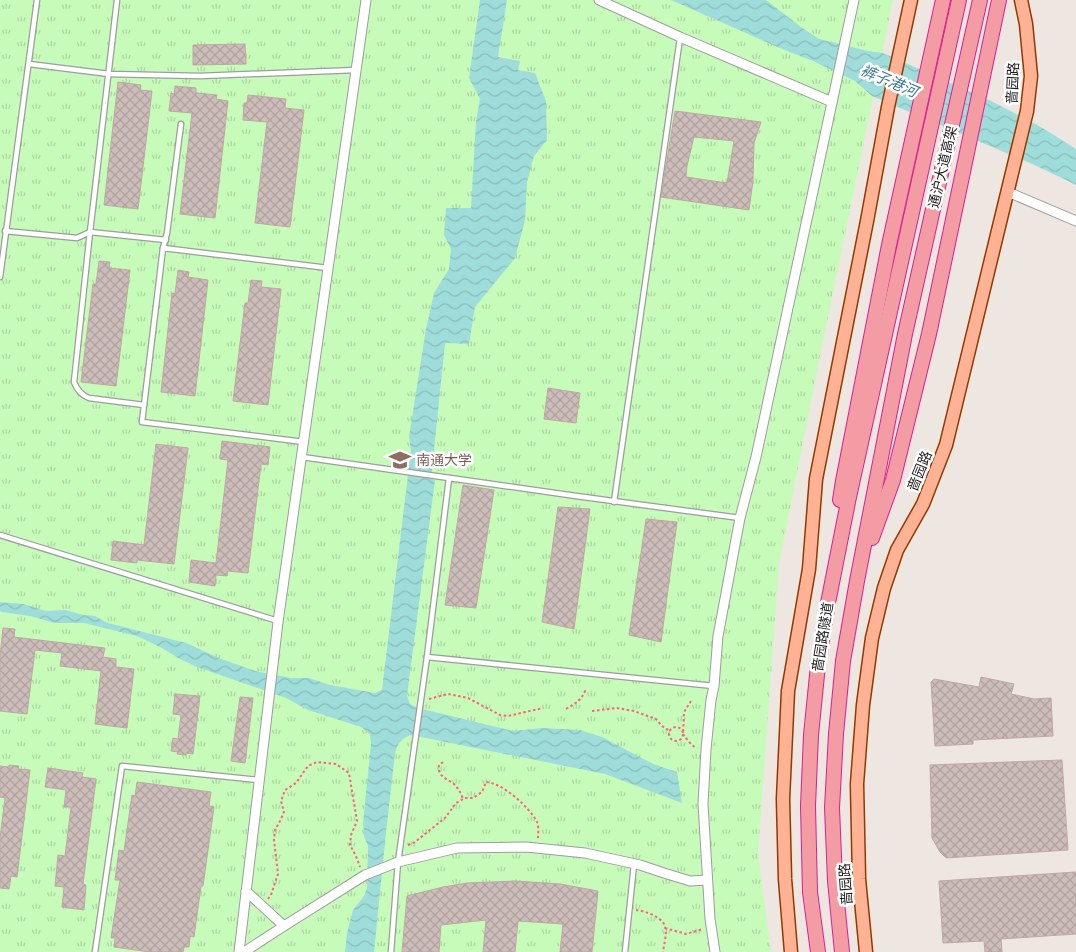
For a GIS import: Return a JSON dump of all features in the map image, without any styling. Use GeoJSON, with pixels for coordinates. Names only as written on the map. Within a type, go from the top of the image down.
{"type":"FeatureCollection","features":[{"type":"Feature","properties":{"kind":"highway"},"geometry":{"type":"LineString","coordinates":[[828,603],[843,481],[887,255],[943,0]]}},
{"type":"Feature","properties":{"kind":"highway","name":"通沪大道高架"},"geometry":{"type":"LineString","coordinates":[[886,328],[959,0]]}},
{"type":"Feature","properties":{"kind":"highway","name":"通沪大道高架"},"geometry":{"type":"LineString","coordinates":[[906,334],[980,0]]}},
{"type":"Feature","properties":{"kind":"highway"},"geometry":{"type":"LineString","coordinates":[[857,580],[893,480],[929,334],[999,0]]}},
{"type":"Feature","properties":{"kind":"highway","name":"啬园路隧道"},"geometry":{"type":"LineString","coordinates":[[818,952],[810,892],[808,806],[811,735],[818,665],[849,497],[886,328]]}},
{"type":"Feature","properties":{"kind":"highway","name":"啬园路隧道"},"geometry":{"type":"LineString","coordinates":[[842,952],[835,881],[832,799],[843,661],[857,580],[906,334]]}},
{"type":"Feature","properties":{"kind":"main road"},"geometry":{"type":"LineString","coordinates":[[791,952],[785,878],[783,799],[788,691],[809,568],[816,479],[888,107],[911,0]]}},
{"type":"Feature","properties":{"kind":"main road","name":"啬园路"},"geometry":{"type":"LineString","coordinates":[[866,952],[859,879],[857,784],[863,705],[872,638],[884,588],[898,550],[922,504],[946,445],[1027,111],[1031,76],[1026,24],[1021,0]]}},
{"type":"Feature","properties":{"kind":"street"},"geometry":{"type":"LineString","coordinates":[[239,952],[278,622],[366,0]]}},
{"type":"Feature","properties":{"kind":"street"},"geometry":{"type":"LineString","coordinates":[[599,0],[832,102]]}},
{"type":"Feature","properties":{"kind":"street"},"geometry":{"type":"LineString","coordinates":[[715,952],[707,880],[703,804],[710,700],[714,686],[718,636],[740,518],[756,457],[854,0]]}},
{"type":"Feature","properties":{"kind":"street"},"geometry":{"type":"LineString","coordinates":[[1008,192],[1076,221]]}},
{"type":"Feature","properties":{"kind":"street"},"geometry":{"type":"LineString","coordinates":[[244,952],[365,876],[393,864],[457,848],[526,846],[586,853],[634,864],[690,881],[707,880]]}},
{"type":"Feature","properties":{"kind":"street"},"geometry":{"type":"LineString","coordinates":[[246,891],[284,926]]}},
{"type":"Feature","properties":{"kind":"lane"},"geometry":{"type":"LineString","coordinates":[[0,277],[38,0]]}},
{"type":"Feature","properties":{"kind":"lane"},"geometry":{"type":"LineString","coordinates":[[117,0],[74,382],[83,396],[89,398],[144,405]]}},
{"type":"Feature","properties":{"kind":"lane"},"geometry":{"type":"LineString","coordinates":[[614,502],[680,36]]}},
{"type":"Feature","properties":{"kind":"lane"},"geometry":{"type":"LineString","coordinates":[[29,64],[109,74],[200,76],[356,70]]}},
{"type":"Feature","properties":{"kind":"lane"},"geometry":{"type":"LineString","coordinates":[[181,124],[166,240],[163,248],[142,422],[304,442]]}},
{"type":"Feature","properties":{"kind":"lane"},"geometry":{"type":"LineString","coordinates":[[5,231],[77,238],[90,232],[166,240]]}},
{"type":"Feature","properties":{"kind":"lane"},"geometry":{"type":"LineString","coordinates":[[163,248],[328,268]]}},
{"type":"Feature","properties":{"kind":"lane"},"geometry":{"type":"LineString","coordinates":[[302,457],[614,502],[740,518]]}},
{"type":"Feature","properties":{"kind":"lane"},"geometry":{"type":"LineString","coordinates":[[391,952],[393,864],[400,848],[427,656],[448,478]]}},
{"type":"Feature","properties":{"kind":"lane"},"geometry":{"type":"LineString","coordinates":[[0,535],[278,622]]}},
{"type":"Feature","properties":{"kind":"lane"},"geometry":{"type":"LineString","coordinates":[[427,656],[714,686]]}},
{"type":"Feature","properties":{"kind":"lane"},"geometry":{"type":"LineString","coordinates":[[95,952],[122,766],[259,780]]}},
{"type":"Feature","properties":{"kind":"lane"},"geometry":{"type":"LineString","coordinates":[[625,952],[634,864]]}},
{"type":"Feature","properties":{"kind":"path"},"geometry":{"type":"LineString","coordinates":[[566,709],[583,696],[586,689]]}},
{"type":"Feature","properties":{"kind":"path"},"geometry":{"type":"LineString","coordinates":[[420,703],[448,694],[468,698],[500,716],[543,708]]}},
{"type":"Feature","properties":{"kind":"path"},"geometry":{"type":"LineString","coordinates":[[670,731],[669,737],[672,740],[676,741],[682,738],[684,712],[691,701]]}},
{"type":"Feature","properties":{"kind":"path"},"geometry":{"type":"LineString","coordinates":[[592,711],[617,708],[634,711],[656,720],[670,731]]}},
{"type":"Feature","properties":{"kind":"path"},"geometry":{"type":"LineString","coordinates":[[670,731],[679,728],[695,748],[706,749]]}},
{"type":"Feature","properties":{"kind":"path"},"geometry":{"type":"LineString","coordinates":[[262,907],[271,894],[278,874],[274,840],[275,830],[284,812],[281,801],[285,790],[296,783],[308,766],[317,762],[336,764],[349,773],[357,821],[351,835],[350,845],[365,876]]}},
{"type":"Feature","properties":{"kind":"path"},"geometry":{"type":"LineString","coordinates":[[443,762],[439,765],[438,770],[442,777],[455,785],[463,799]]}},
{"type":"Feature","properties":{"kind":"path"},"geometry":{"type":"LineString","coordinates":[[400,848],[415,842],[445,818],[456,803],[465,798],[473,798],[482,792],[486,782],[490,782],[507,791],[530,810],[538,824],[538,848]]}},
{"type":"Feature","properties":{"kind":"path"},"geometry":{"type":"LineString","coordinates":[[629,909],[646,911],[655,916],[664,925],[666,936],[663,952]]}},
{"type":"Feature","properties":{"kind":"path"},"geometry":{"type":"LineString","coordinates":[[665,928],[686,934],[711,926]]}},
{"type":"Feature","properties":{"kind":"green space","name":"南通大学"},"geometry":{"type":"Polygon","coordinates":[[[0,0],[893,0],[779,564],[758,854],[771,952],[0,952],[0,0]]]}},
{"type":"Feature","properties":{"kind":"water"},"geometry":{"type":"Polygon","coordinates":[[[480,0],[507,0],[498,57],[520,61],[518,70],[535,73],[546,101],[547,140],[534,156],[527,182],[525,220],[515,258],[475,307],[469,344],[445,343],[431,479],[435,480],[407,696],[410,704],[418,708],[513,731],[542,728],[580,730],[602,737],[653,764],[677,772],[682,803],[605,774],[411,735],[400,742],[395,753],[374,952],[345,952],[347,933],[353,910],[364,896],[367,888],[368,846],[364,836],[363,823],[371,744],[370,734],[361,727],[308,710],[286,698],[197,667],[137,636],[84,623],[55,623],[30,616],[2,612],[0,611],[0,602],[23,604],[46,611],[65,610],[95,616],[108,623],[186,643],[255,671],[291,678],[309,678],[330,685],[375,693],[382,690],[411,450],[409,437],[426,329],[434,293],[449,269],[451,249],[444,235],[446,208],[471,208],[476,121],[480,99],[469,78],[480,0]]]}},
{"type":"Feature","properties":{"kind":"water","name":"裤子港河"},"geometry":{"type":"Polygon","coordinates":[[[671,0],[766,0],[819,39],[883,53],[991,101],[1041,127],[1076,149],[1076,185],[1030,163],[872,96],[855,81],[671,0]]]}},
{"type":"Feature","properties":{"kind":"building"},"geometry":{"type":"Polygon","coordinates":[[[245,44],[246,64],[193,65],[193,45],[245,44]]]}},
{"type":"Feature","properties":{"kind":"building"},"geometry":{"type":"Polygon","coordinates":[[[118,82],[141,85],[140,90],[152,91],[138,209],[104,205],[118,82]]]}},
{"type":"Feature","properties":{"kind":"building"},"geometry":{"type":"Polygon","coordinates":[[[175,86],[196,88],[196,93],[217,95],[216,99],[228,101],[215,218],[180,214],[192,113],[169,111],[171,93],[174,94],[175,86]]]}},
{"type":"Feature","properties":{"kind":"building"},"geometry":{"type":"Polygon","coordinates":[[[248,95],[286,99],[285,108],[304,110],[290,227],[255,223],[267,122],[243,120],[244,103],[247,103],[248,95]]]}},
{"type":"Feature","properties":{"kind":"building"},"geometry":{"type":"Polygon","coordinates":[[[675,111],[761,122],[754,143],[753,181],[749,210],[661,197],[675,111]],[[694,137],[686,177],[727,183],[734,141],[694,137]]]}},
{"type":"Feature","properties":{"kind":"building"},"geometry":{"type":"Polygon","coordinates":[[[99,261],[110,262],[109,268],[130,270],[116,386],[81,382],[93,284],[96,284],[99,261]]]}},
{"type":"Feature","properties":{"kind":"building"},"geometry":{"type":"Polygon","coordinates":[[[178,270],[189,272],[188,277],[208,280],[195,396],[161,392],[172,293],[175,294],[178,270]]]}},
{"type":"Feature","properties":{"kind":"building"},"geometry":{"type":"Polygon","coordinates":[[[251,280],[262,281],[261,287],[281,289],[268,405],[233,401],[245,303],[248,303],[251,280]]]}},
{"type":"Feature","properties":{"kind":"building"},"geometry":{"type":"Polygon","coordinates":[[[548,388],[580,393],[576,423],[544,419],[548,388]]]}},
{"type":"Feature","properties":{"kind":"building"},"geometry":{"type":"Polygon","coordinates":[[[222,441],[270,447],[268,465],[261,464],[248,573],[228,571],[227,576],[216,575],[215,586],[189,582],[191,560],[216,563],[228,460],[220,459],[222,441]]]}},
{"type":"Feature","properties":{"kind":"building"},"geometry":{"type":"Polygon","coordinates":[[[156,444],[188,448],[174,564],[137,560],[137,563],[111,560],[113,541],[144,545],[156,444]]]}},
{"type":"Feature","properties":{"kind":"building"},"geometry":{"type":"Polygon","coordinates":[[[463,485],[494,490],[476,608],[445,605],[463,485]]]}},
{"type":"Feature","properties":{"kind":"building"},"geometry":{"type":"Polygon","coordinates":[[[558,507],[590,509],[574,629],[542,622],[558,507]]]}},
{"type":"Feature","properties":{"kind":"building"},"geometry":{"type":"Polygon","coordinates":[[[646,519],[677,522],[661,642],[629,635],[646,519]]]}},
{"type":"Feature","properties":{"kind":"building"},"geometry":{"type":"Polygon","coordinates":[[[3,628],[15,629],[14,637],[105,648],[103,657],[116,659],[116,667],[134,669],[127,728],[95,724],[101,671],[60,666],[62,653],[35,650],[27,714],[0,711],[0,656],[3,628]]]}},
{"type":"Feature","properties":{"kind":"building"},"geometry":{"type":"Polygon","coordinates":[[[981,677],[1014,684],[1011,694],[1034,699],[1051,698],[1053,736],[973,740],[973,744],[935,746],[931,682],[934,679],[979,687],[981,677]]]}},
{"type":"Feature","properties":{"kind":"building"},"geometry":{"type":"Polygon","coordinates":[[[175,694],[200,696],[193,754],[177,754],[178,752],[171,751],[173,738],[178,739],[181,715],[173,714],[175,694]]]}},
{"type":"Feature","properties":{"kind":"building"},"geometry":{"type":"Polygon","coordinates":[[[240,697],[253,698],[245,763],[231,761],[240,697]]]}},
{"type":"Feature","properties":{"kind":"building"},"geometry":{"type":"Polygon","coordinates":[[[1062,760],[1068,850],[946,858],[940,852],[932,838],[930,765],[1062,760]]]}},
{"type":"Feature","properties":{"kind":"building"},"geometry":{"type":"Polygon","coordinates":[[[9,765],[19,766],[18,769],[30,770],[17,877],[11,876],[9,889],[0,888],[0,838],[5,798],[0,797],[0,766],[9,767],[9,765]]]}},
{"type":"Feature","properties":{"kind":"building"},"geometry":{"type":"Polygon","coordinates":[[[48,768],[83,773],[82,777],[96,779],[83,884],[86,885],[84,910],[62,907],[64,887],[55,886],[58,855],[65,856],[71,807],[64,807],[66,790],[45,787],[48,768]]]}},
{"type":"Feature","properties":{"kind":"building"},"geometry":{"type":"Polygon","coordinates":[[[137,782],[211,792],[209,806],[214,807],[203,886],[201,886],[194,937],[190,936],[189,947],[184,947],[183,952],[150,952],[114,947],[115,938],[111,938],[120,880],[115,880],[119,850],[124,851],[132,795],[135,796],[137,782]]]}},
{"type":"Feature","properties":{"kind":"building"},"geometry":{"type":"Polygon","coordinates":[[[1076,872],[1076,934],[1001,939],[1002,952],[985,952],[984,941],[943,943],[939,881],[1076,872]]]}},
{"type":"Feature","properties":{"kind":"building"},"geometry":{"type":"Polygon","coordinates":[[[516,881],[560,884],[598,891],[592,952],[560,952],[563,924],[518,921],[515,952],[483,952],[486,920],[441,925],[439,952],[402,952],[407,896],[467,883],[516,881]]]}},
{"type":"Feature","properties":{"kind":"place","name":"南通大学"},"geometry":{"type":"Point","coordinates":[400,460]}}]}
